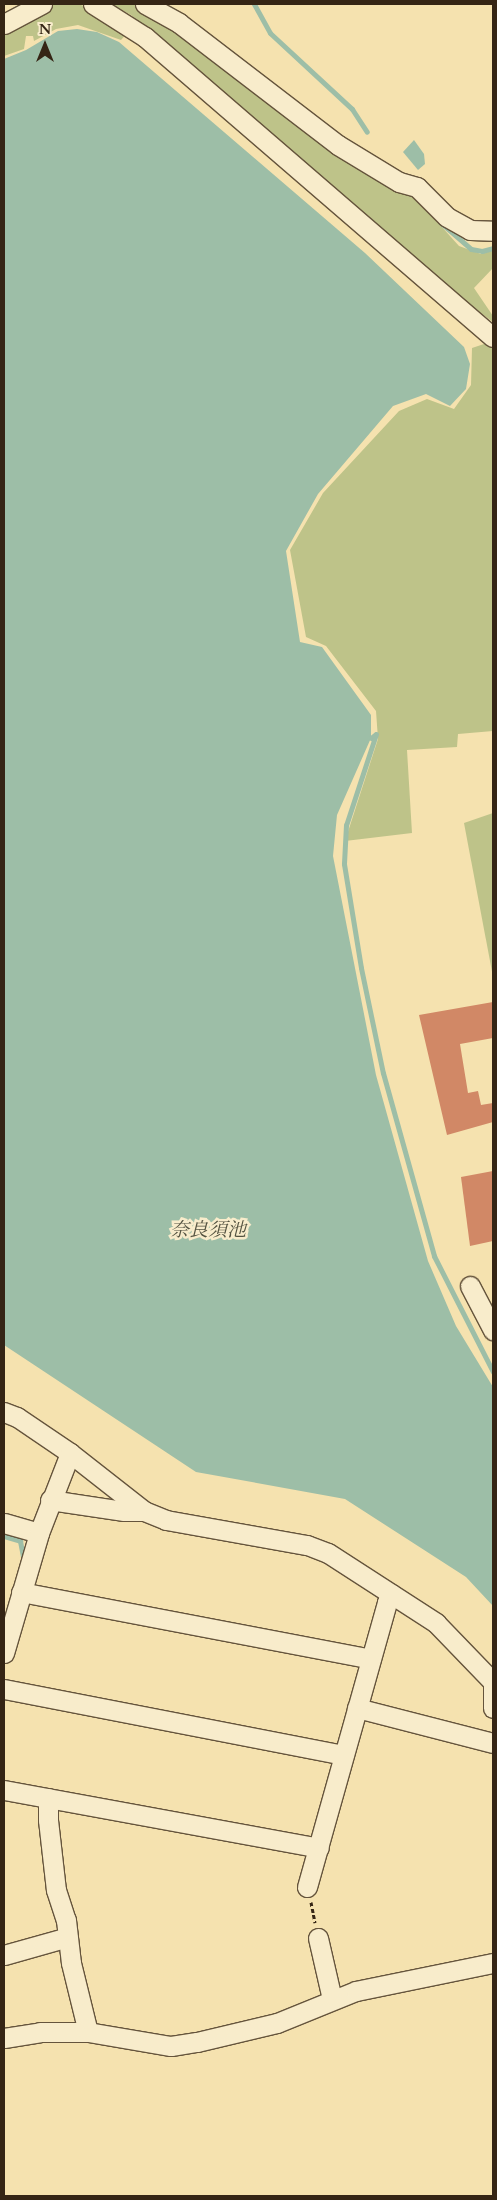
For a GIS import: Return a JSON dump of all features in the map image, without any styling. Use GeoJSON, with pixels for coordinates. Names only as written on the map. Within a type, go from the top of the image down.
{"type":"FeatureCollection","features":[{"type":"Feature","properties":{"kind":"street"},"geometry":{"type":"LineString","coordinates":[[4,24],[42,4]]}},
{"type":"Feature","properties":{"kind":"street"},"geometry":{"type":"LineString","coordinates":[[93,4],[145,37],[493,337]]}},
{"type":"Feature","properties":{"kind":"street"},"geometry":{"type":"LineString","coordinates":[[145,4],[179,23],[338,145],[399,182],[416,187],[447,216],[470,230],[493,231]]}},
{"type":"Feature","properties":{"kind":"street"},"geometry":{"type":"LineString","coordinates":[[470,1286],[493,1330]]}},
{"type":"Feature","properties":{"kind":"street"},"geometry":{"type":"LineString","coordinates":[[4,1412],[17,1418],[70,1453],[144,1511],[166,1520],[307,1545],[328,1553],[436,1624],[493,1682],[493,1708]]}},
{"type":"Feature","properties":{"kind":"street"},"geometry":{"type":"LineString","coordinates":[[4,1653],[39,1533],[50,1500],[70,1453]]}},
{"type":"Feature","properties":{"kind":"street"},"geometry":{"type":"LineString","coordinates":[[50,1500],[124,1511],[144,1511]]}},
{"type":"Feature","properties":{"kind":"street"},"geometry":{"type":"LineString","coordinates":[[4,1523],[39,1533]]}},
{"type":"Feature","properties":{"kind":"street"},"geometry":{"type":"LineString","coordinates":[[21,1592],[371,1659]]}},
{"type":"Feature","properties":{"kind":"street"},"geometry":{"type":"LineString","coordinates":[[308,1887],[386,1602],[392,1594]]}},
{"type":"Feature","properties":{"kind":"street"},"geometry":{"type":"LineString","coordinates":[[4,1689],[344,1755]]}},
{"type":"Feature","properties":{"kind":"street"},"geometry":{"type":"LineString","coordinates":[[357,1708],[493,1743]]}},
{"type":"Feature","properties":{"kind":"street"},"geometry":{"type":"LineString","coordinates":[[4,1790],[319,1848]]}},
{"type":"Feature","properties":{"kind":"street"},"geometry":{"type":"LineString","coordinates":[[48,1798],[48,1820],[56,1890],[88,2032]]}},
{"type":"Feature","properties":{"kind":"street"},"geometry":{"type":"LineString","coordinates":[[4,1955],[68,1937]]}},
{"type":"Feature","properties":{"kind":"street"},"geometry":{"type":"LineString","coordinates":[[318,1938],[332,2000]]}},
{"type":"Feature","properties":{"kind":"street"},"geometry":{"type":"LineString","coordinates":[[4,2038],[40,2032],[88,2032],[171,2046],[197,2042],[277,2023],[332,2000],[393,1982],[493,1964]]}},
{"type":"Feature","properties":{"kind":"path"},"geometry":{"type":"LineString","coordinates":[[308,1887],[318,1938]]}},
{"type":"Feature","properties":{"kind":"green space"},"geometry":{"type":"Polygon","coordinates":[[[52,4],[77,4],[92,8],[128,32],[121,40],[78,25],[56,29],[34,41],[33,36],[26,36],[24,49],[4,56],[4,34],[52,4]]]}},
{"type":"Feature","properties":{"kind":"green space"},"geometry":{"type":"Polygon","coordinates":[[[111,4],[136,4],[413,195],[459,246],[481,254],[493,250],[493,268],[474,288],[493,316],[493,322],[451,291],[131,15],[111,4]]]}},
{"type":"Feature","properties":{"kind":"green space"},"geometry":{"type":"Polygon","coordinates":[[[493,341],[493,731],[458,734],[457,747],[407,750],[412,833],[345,841],[378,739],[376,711],[326,646],[306,637],[290,550],[323,493],[399,411],[427,399],[454,409],[471,385],[472,348],[493,341]]]}},
{"type":"Feature","properties":{"kind":"green space"},"geometry":{"type":"Polygon","coordinates":[[[493,813],[493,977],[464,823],[493,813]]]}},
{"type":"Feature","properties":{"kind":"water","name":"奈良須池"},"geometry":{"type":"Polygon","coordinates":[[[77,29],[97,32],[119,42],[365,253],[464,347],[470,364],[466,389],[450,406],[426,394],[393,406],[318,494],[286,551],[300,642],[322,647],[371,715],[371,738],[337,815],[333,856],[376,1075],[428,1261],[456,1326],[493,1387],[493,1606],[466,1577],[345,1499],[196,1472],[4,1345],[4,59],[26,50],[58,31],[77,29]]]}},
{"type":"Feature","properties":{"kind":"water"},"geometry":{"type":"Polygon","coordinates":[[[414,140],[424,154],[425,164],[418,170],[403,152],[414,140]]]}},
{"type":"Feature","properties":{"kind":"building"},"geometry":{"type":"Polygon","coordinates":[[[493,1002],[493,1038],[460,1044],[468,1093],[478,1091],[481,1105],[493,1103],[493,1122],[447,1135],[419,1015],[493,1002]]]}},
{"type":"Feature","properties":{"kind":"building"},"geometry":{"type":"Polygon","coordinates":[[[493,1171],[493,1241],[470,1246],[461,1177],[493,1171]]]}},
{"type":"Feature","properties":{"kind":"waterway"},"geometry":{"type":"LineString","coordinates":[[254,4],[270,33],[352,109],[367,132]]}},
{"type":"Feature","properties":{"kind":"waterway"},"geometry":{"type":"LineString","coordinates":[[440,222],[471,249],[482,251],[493,248]]}},
{"type":"Feature","properties":{"kind":"waterway"},"geometry":{"type":"LineString","coordinates":[[371,738],[376,734],[346,825],[344,864],[361,968],[383,1073],[434,1256],[493,1372]]}},
{"type":"Feature","properties":{"kind":"waterway"},"geometry":{"type":"LineString","coordinates":[[4,1536],[20,1541],[23,1556]]}}]}
